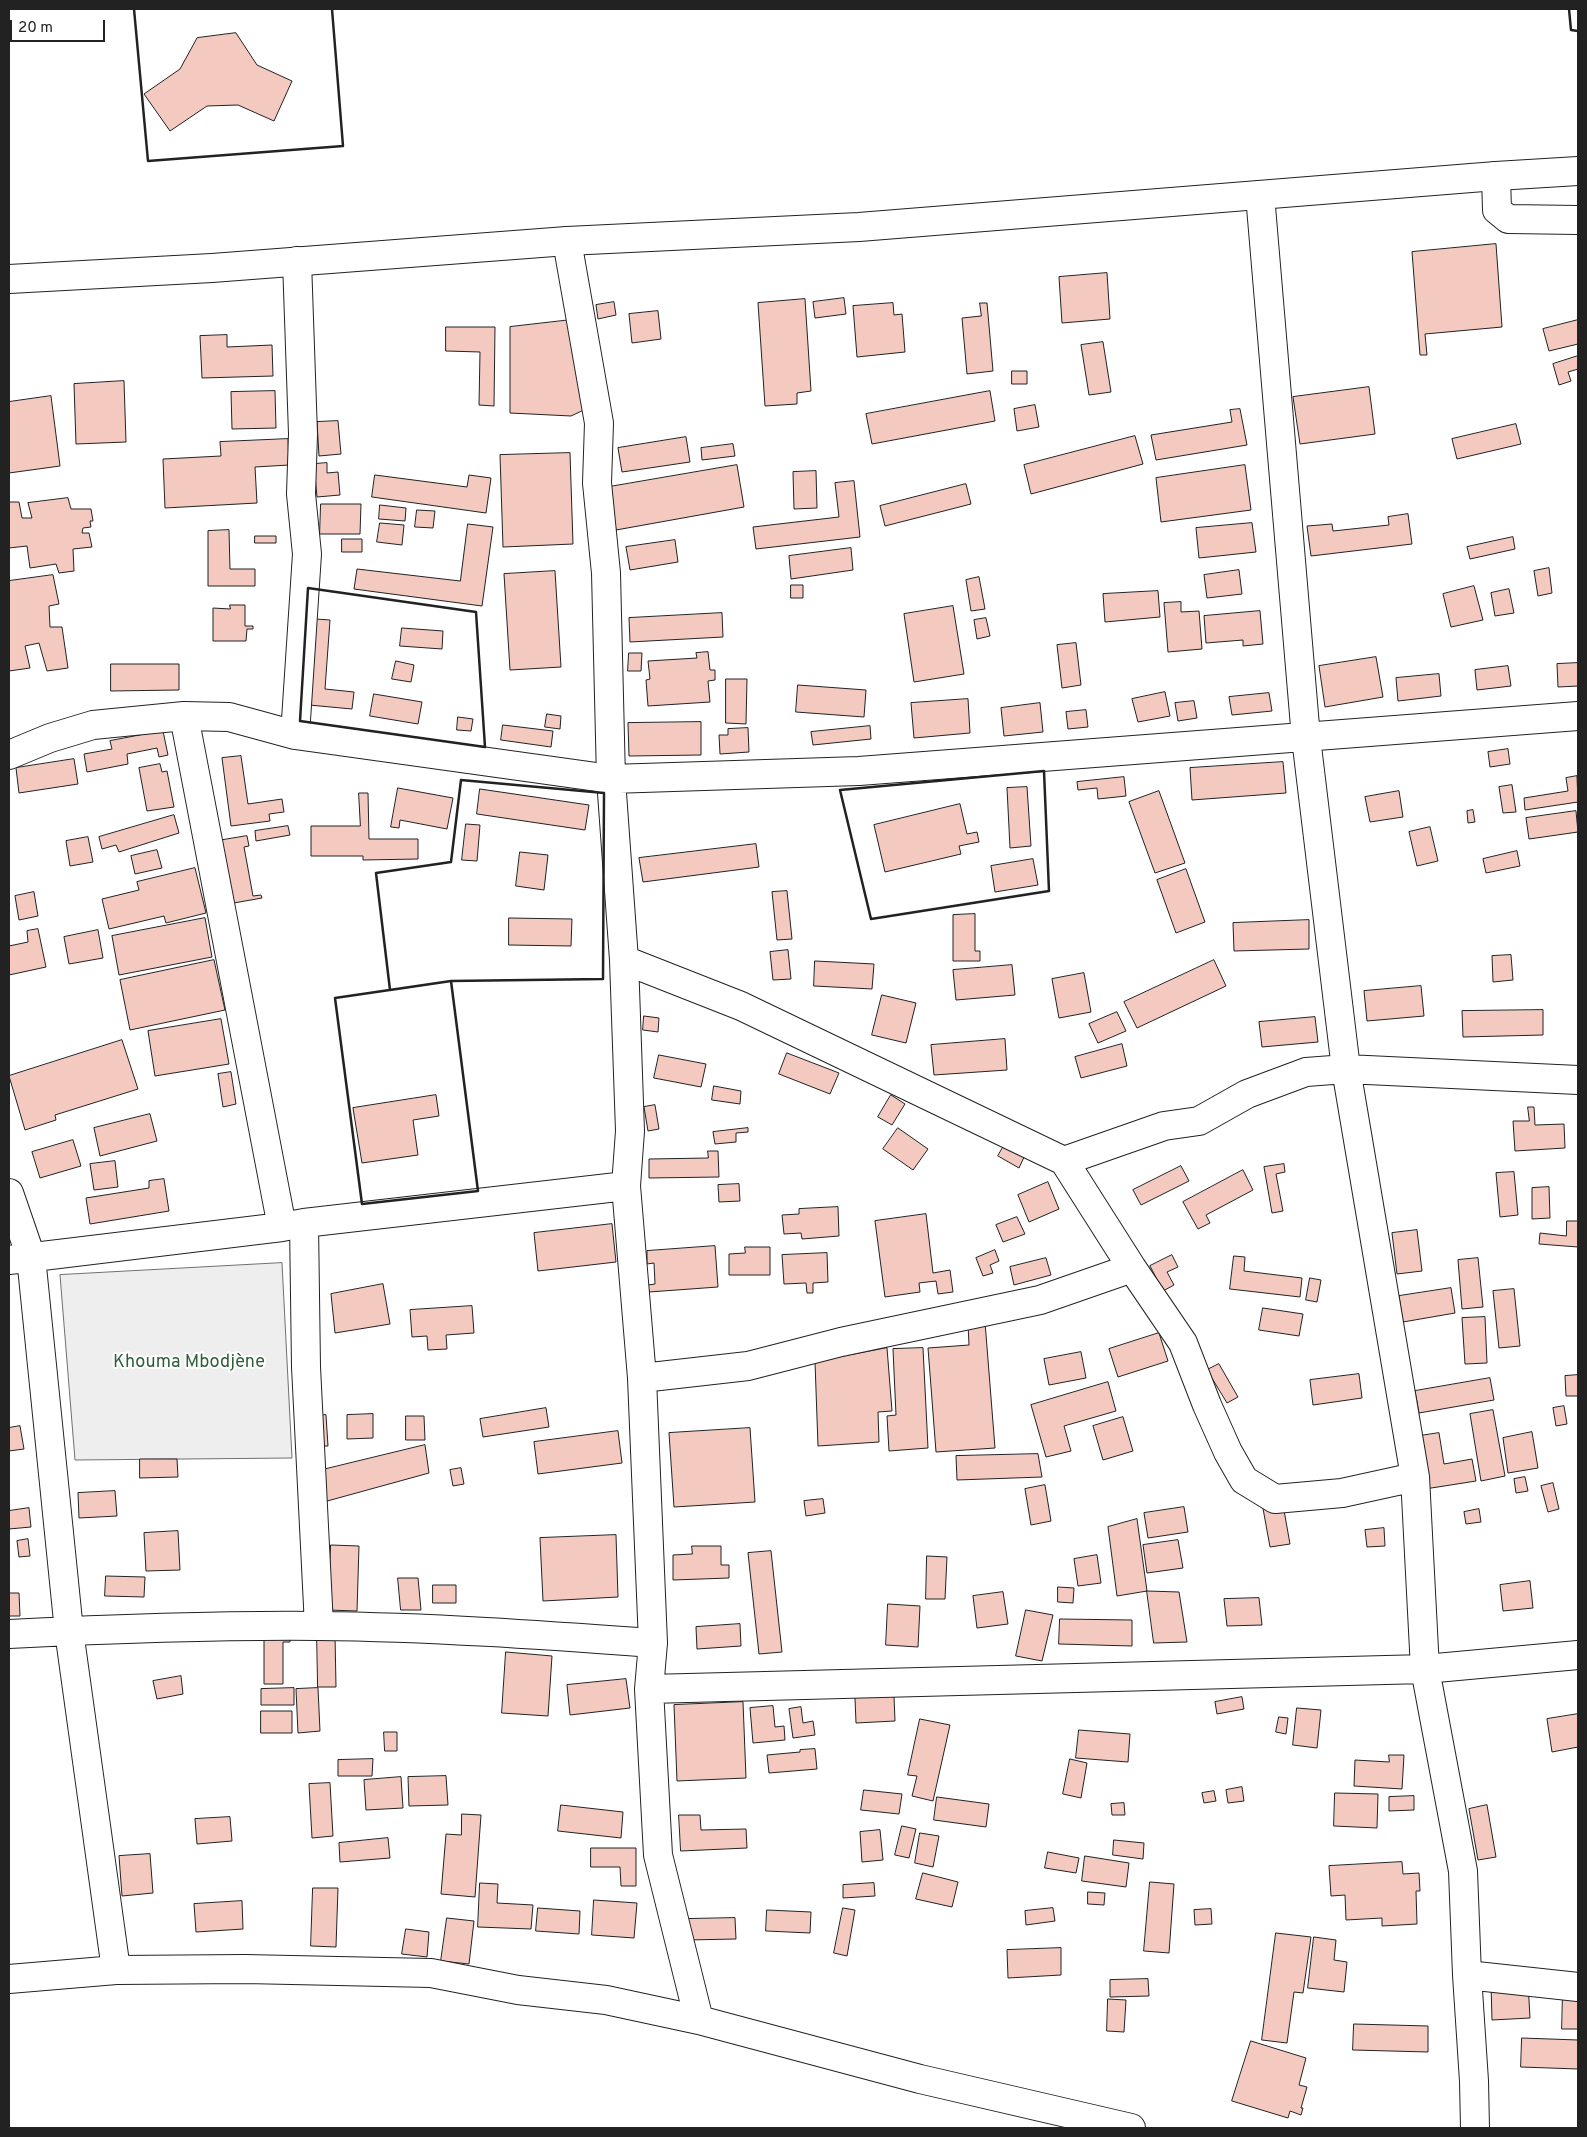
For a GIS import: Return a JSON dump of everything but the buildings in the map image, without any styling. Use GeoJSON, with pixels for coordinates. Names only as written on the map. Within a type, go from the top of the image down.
{"type":"FeatureCollection","features":[{"type":"Feature","properties":{"kind":"street"},"geometry":{"type":"LineString","coordinates":[[9,279],[212,268],[567,242],[858,227],[1578,171]]}},
{"type":"Feature","properties":{"kind":"street"},"geometry":{"type":"LineString","coordinates":[[1496,176],[1497,210],[1508,219],[1578,220]]}},
{"type":"Feature","properties":{"kind":"street"},"geometry":{"type":"LineString","coordinates":[[1260,196],[1306,738],[1346,1069],[1414,1477],[1425,1669],[1463,1871],[1466,1975],[1474,2081],[1475,2128]]}},
{"type":"Feature","properties":{"kind":"street"},"geometry":{"type":"LineString","coordinates":[[567,242],[599,423],[597,483],[606,573],[611,779],[624,960],[630,1131],[626,1186],[642,1378],[653,1643],[649,1689],[658,1855],[699,2020]]}},
{"type":"Feature","properties":{"kind":"street"},"geometry":{"type":"LineString","coordinates":[[295,735],[306,554],[301,494],[303,434],[297,261]]}},
{"type":"Feature","properties":{"kind":"street"},"geometry":{"type":"LineString","coordinates":[[9,755],[50,738],[93,726],[184,716],[229,717],[295,735],[611,779],[859,771],[1578,716]]}},
{"type":"Feature","properties":{"kind":"street"},"geometry":{"type":"LineString","coordinates":[[184,716],[293,1225],[306,1367],[319,1626]]}},
{"type":"Feature","properties":{"kind":"street"},"geometry":{"type":"LineString","coordinates":[[624,960],[742,1006],[1064,1161],[1132,1268],[1184,1343],[1207,1405],[1228,1452],[1244,1480],[1275,1499],[1342,1493],[1414,1477]]}},
{"type":"Feature","properties":{"kind":"street"},"geometry":{"type":"LineString","coordinates":[[1064,1161],[1164,1126],[1199,1122],[1247,1094],[1306,1072],[1346,1069],[1578,1080]]}},
{"type":"Feature","properties":{"kind":"street"},"geometry":{"type":"LineString","coordinates":[[20,1259],[626,1186]]}},
{"type":"Feature","properties":{"kind":"street"},"geometry":{"type":"LineString","coordinates":[[9,1193],[20,1259],[116,1970]]}},
{"type":"Feature","properties":{"kind":"street"},"geometry":{"type":"LineString","coordinates":[[642,1378],[748,1366],[842,1342],[1040,1300],[1132,1268]]}},
{"type":"Feature","properties":{"kind":"street"},"geometry":{"type":"LineString","coordinates":[[9,1634],[319,1626],[467,1631],[653,1643]]}},
{"type":"Feature","properties":{"kind":"street"},"geometry":{"type":"LineString","coordinates":[[649,1689],[1425,1669],[1578,1655]]}},
{"type":"Feature","properties":{"kind":"street"},"geometry":{"type":"LineString","coordinates":[[9,1979],[116,1970],[245,1969],[431,1974],[518,1990],[606,2000],[699,2020],[920,2080],[1131,2128]]}},
{"type":"Feature","properties":{"kind":"street"},"geometry":{"type":"LineString","coordinates":[[1466,1975],[1578,1987]]}},
{"type":"Feature","properties":{"kind":"green space","name":"Khouma Mbodjène"},"geometry":{"type":"Polygon","coordinates":[[[282,1263],[292,1458],[75,1460],[60,1275],[282,1263]]]}},
{"type":"Feature","properties":{"kind":"wall"},"geometry":{"type":"LineString","coordinates":[[134,9],[148,161],[343,146],[332,9]]}},
{"type":"Feature","properties":{"kind":"wall"},"geometry":{"type":"LineString","coordinates":[[1569,9],[1571,30],[1578,31]]}},
{"type":"Feature","properties":{"kind":"wall"},"geometry":{"type":"LineString","coordinates":[[308,588],[476,612],[485,747],[300,721],[308,588]]}},
{"type":"Feature","properties":{"kind":"wall"},"geometry":{"type":"LineString","coordinates":[[1044,771],[1049,891],[871,919],[840,790],[1044,771]]}},
{"type":"Feature","properties":{"kind":"wall"},"geometry":{"type":"LineString","coordinates":[[461,780],[604,793],[603,979],[451,981],[390,990],[376,873],[451,862],[461,780]]}},
{"type":"Feature","properties":{"kind":"wall"},"geometry":{"type":"LineString","coordinates":[[451,981],[478,1191],[362,1204],[335,998],[451,981]]}}]}
